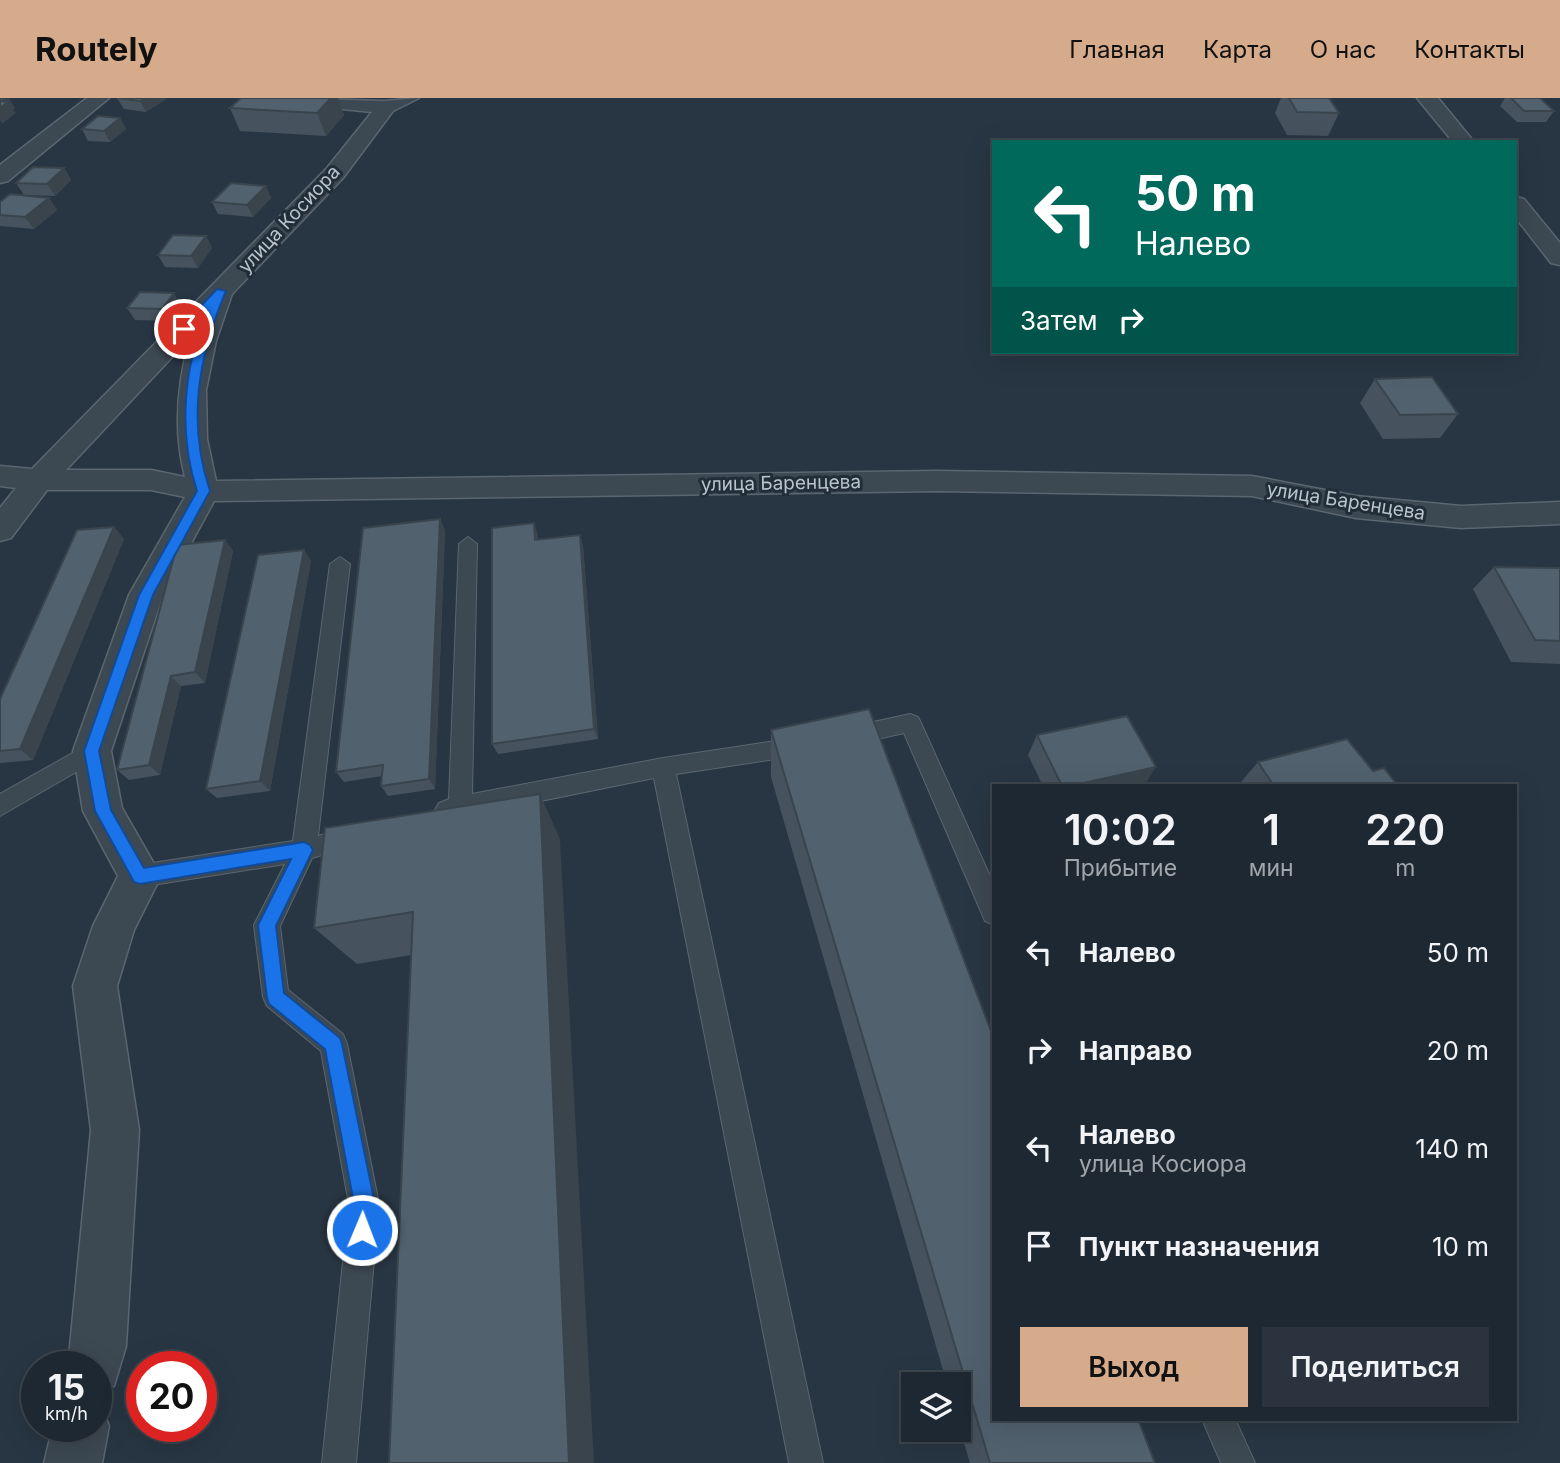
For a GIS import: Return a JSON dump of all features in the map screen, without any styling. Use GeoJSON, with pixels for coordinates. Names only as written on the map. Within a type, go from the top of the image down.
{"type":"FeatureCollection","features":[{"type":"Feature","properties":{"kind":"street"},"geometry":{"type":"LineString","coordinates":[[0,176],[99,98]]}},
{"type":"Feature","properties":{"kind":"street"},"geometry":{"type":"LineString","coordinates":[[293,98],[397,102]]}},
{"type":"Feature","properties":{"kind":"street"},"geometry":{"type":"LineString","coordinates":[[1427,98],[1462,140]]}},
{"type":"Feature","properties":{"kind":"street","name":"улица Косиора"},"geometry":{"type":"LineString","coordinates":[[0,530],[39,480],[335,173],[397,102]]}},
{"type":"Feature","properties":{"kind":"street"},"geometry":{"type":"LineString","coordinates":[[1517,205],[1560,258]]}},
{"type":"Feature","properties":{"kind":"street"},"geometry":{"type":"LineString","coordinates":[[98,1351],[115,1130],[95,986],[114,926],[140,876],[103,811],[92,751],[146,595],[204,491],[193,458],[189,413],[205,329],[221,291]]}},
{"type":"Feature","properties":{"kind":"street","name":"улица Баренцева"},"geometry":{"type":"LineString","coordinates":[[0,476],[39,480],[151,480],[204,491],[951,481],[1252,486],[1356,507],[1461,517],[1560,513]]}},
{"type":"Feature","properties":{"kind":"street"},"geometry":{"type":"LineString","coordinates":[[73,1463],[78,1442]]}},
{"type":"Feature","properties":{"kind":"lane"},"geometry":{"type":"LineString","coordinates":[[460,806],[468,544]]}},
{"type":"Feature","properties":{"kind":"lane"},"geometry":{"type":"LineString","coordinates":[[339,1463],[364,1204],[333,1044],[276,998],[267,925],[304,850],[340,564]]}},
{"type":"Feature","properties":{"kind":"lane"},"geometry":{"type":"LineString","coordinates":[[421,817],[460,806],[663,767],[768,753],[910,723],[992,908]]}},
{"type":"Feature","properties":{"kind":"lane"},"geometry":{"type":"LineString","coordinates":[[0,806],[92,751]]}},
{"type":"Feature","properties":{"kind":"lane"},"geometry":{"type":"LineString","coordinates":[[663,767],[806,1463]]}},
{"type":"Feature","properties":{"kind":"lane"},"geometry":{"type":"LineString","coordinates":[[140,876],[304,850],[369,831]]}},
{"type":"Feature","properties":{"kind":"lane"},"geometry":{"type":"LineString","coordinates":[[1219,1421],[1238,1463]]}},
{"type":"Feature","properties":{"kind":"building"},"geometry":{"type":"Polygon","coordinates":[[[0,98],[6,98],[2,101],[8,102],[0,108],[0,98]]]}},
{"type":"Feature","properties":{"kind":"building"},"geometry":{"type":"Polygon","coordinates":[[[118,98],[145,98],[140,101],[118,98]]]}},
{"type":"Feature","properties":{"kind":"building"},"geometry":{"type":"Polygon","coordinates":[[[241,98],[331,98],[317,113],[230,108],[241,98]]]}},
{"type":"Feature","properties":{"kind":"building"},"geometry":{"type":"Polygon","coordinates":[[[1289,98],[1329,98],[1339,113],[1297,112],[1289,98]]]}},
{"type":"Feature","properties":{"kind":"building"},"geometry":{"type":"Polygon","coordinates":[[[1511,98],[1540,98],[1554,111],[1524,111],[1511,98]]]}},
{"type":"Feature","properties":{"kind":"building"},"geometry":{"type":"Polygon","coordinates":[[[98,116],[120,118],[104,131],[82,129],[98,116]]]}},
{"type":"Feature","properties":{"kind":"building"},"geometry":{"type":"Polygon","coordinates":[[[33,167],[64,168],[47,184],[16,183],[33,167]]]}},
{"type":"Feature","properties":{"kind":"building"},"geometry":{"type":"Polygon","coordinates":[[[231,183],[266,186],[247,205],[212,202],[231,183]]]}},
{"type":"Feature","properties":{"kind":"building"},"geometry":{"type":"Polygon","coordinates":[[[10,194],[49,198],[25,217],[0,215],[0,202],[10,194]]]}},
{"type":"Feature","properties":{"kind":"building"},"geometry":{"type":"Polygon","coordinates":[[[173,235],[206,236],[191,256],[158,255],[173,235]]]}},
{"type":"Feature","properties":{"kind":"building"},"geometry":{"type":"Polygon","coordinates":[[[140,292],[174,293],[162,309],[127,308],[140,292]]]}},
{"type":"Feature","properties":{"kind":"building"},"geometry":{"type":"Polygon","coordinates":[[[1432,377],[1458,414],[1400,415],[1375,379],[1432,377]]]}},
{"type":"Feature","properties":{"kind":"building"},"geometry":{"type":"Polygon","coordinates":[[[440,519],[429,779],[381,786],[383,765],[336,772],[363,528],[440,519]]]}},
{"type":"Feature","properties":{"kind":"building"},"geometry":{"type":"Polygon","coordinates":[[[534,523],[535,540],[580,535],[594,729],[492,744],[492,528],[534,523]]]}},
{"type":"Feature","properties":{"kind":"building"},"geometry":{"type":"Polygon","coordinates":[[[114,527],[20,749],[0,751],[0,699],[77,530],[114,527]]]}},
{"type":"Feature","properties":{"kind":"building"},"geometry":{"type":"Polygon","coordinates":[[[225,540],[195,672],[171,676],[149,765],[117,770],[177,545],[225,540]]]}},
{"type":"Feature","properties":{"kind":"building"},"geometry":{"type":"Polygon","coordinates":[[[304,550],[260,781],[206,789],[258,555],[304,550]]]}},
{"type":"Feature","properties":{"kind":"building"},"geometry":{"type":"Polygon","coordinates":[[[1494,567],[1560,568],[1560,641],[1535,640],[1494,567]]]}},
{"type":"Feature","properties":{"kind":"building"},"geometry":{"type":"Polygon","coordinates":[[[869,709],[992,1034],[992,1421],[1139,1421],[1155,1463],[990,1463],[971,1399],[971,1372],[963,1372],[771,730],[869,709]]]}},
{"type":"Feature","properties":{"kind":"building"},"geometry":{"type":"Polygon","coordinates":[[[1127,716],[1156,767],[1079,784],[1061,784],[1037,735],[1127,716]]]}},
{"type":"Feature","properties":{"kind":"building"},"geometry":{"type":"Polygon","coordinates":[[[1347,739],[1373,771],[1384,768],[1396,784],[1273,784],[1258,762],[1347,739]]]}},
{"type":"Feature","properties":{"kind":"building"},"geometry":{"type":"Polygon","coordinates":[[[540,794],[569,1463],[389,1463],[413,912],[314,928],[325,828],[540,794]]]}},
{"type":"Feature","properties":{"kind":"route"},"geometry":{"type":"LineString","coordinates":[[184,329],[221,291],[205,329],[189,413],[193,458],[204,491],[146,595],[92,751],[103,811],[140,876],[304,850],[267,925],[276,998],[333,1044],[364,1204],[362,1230]]}}]}
